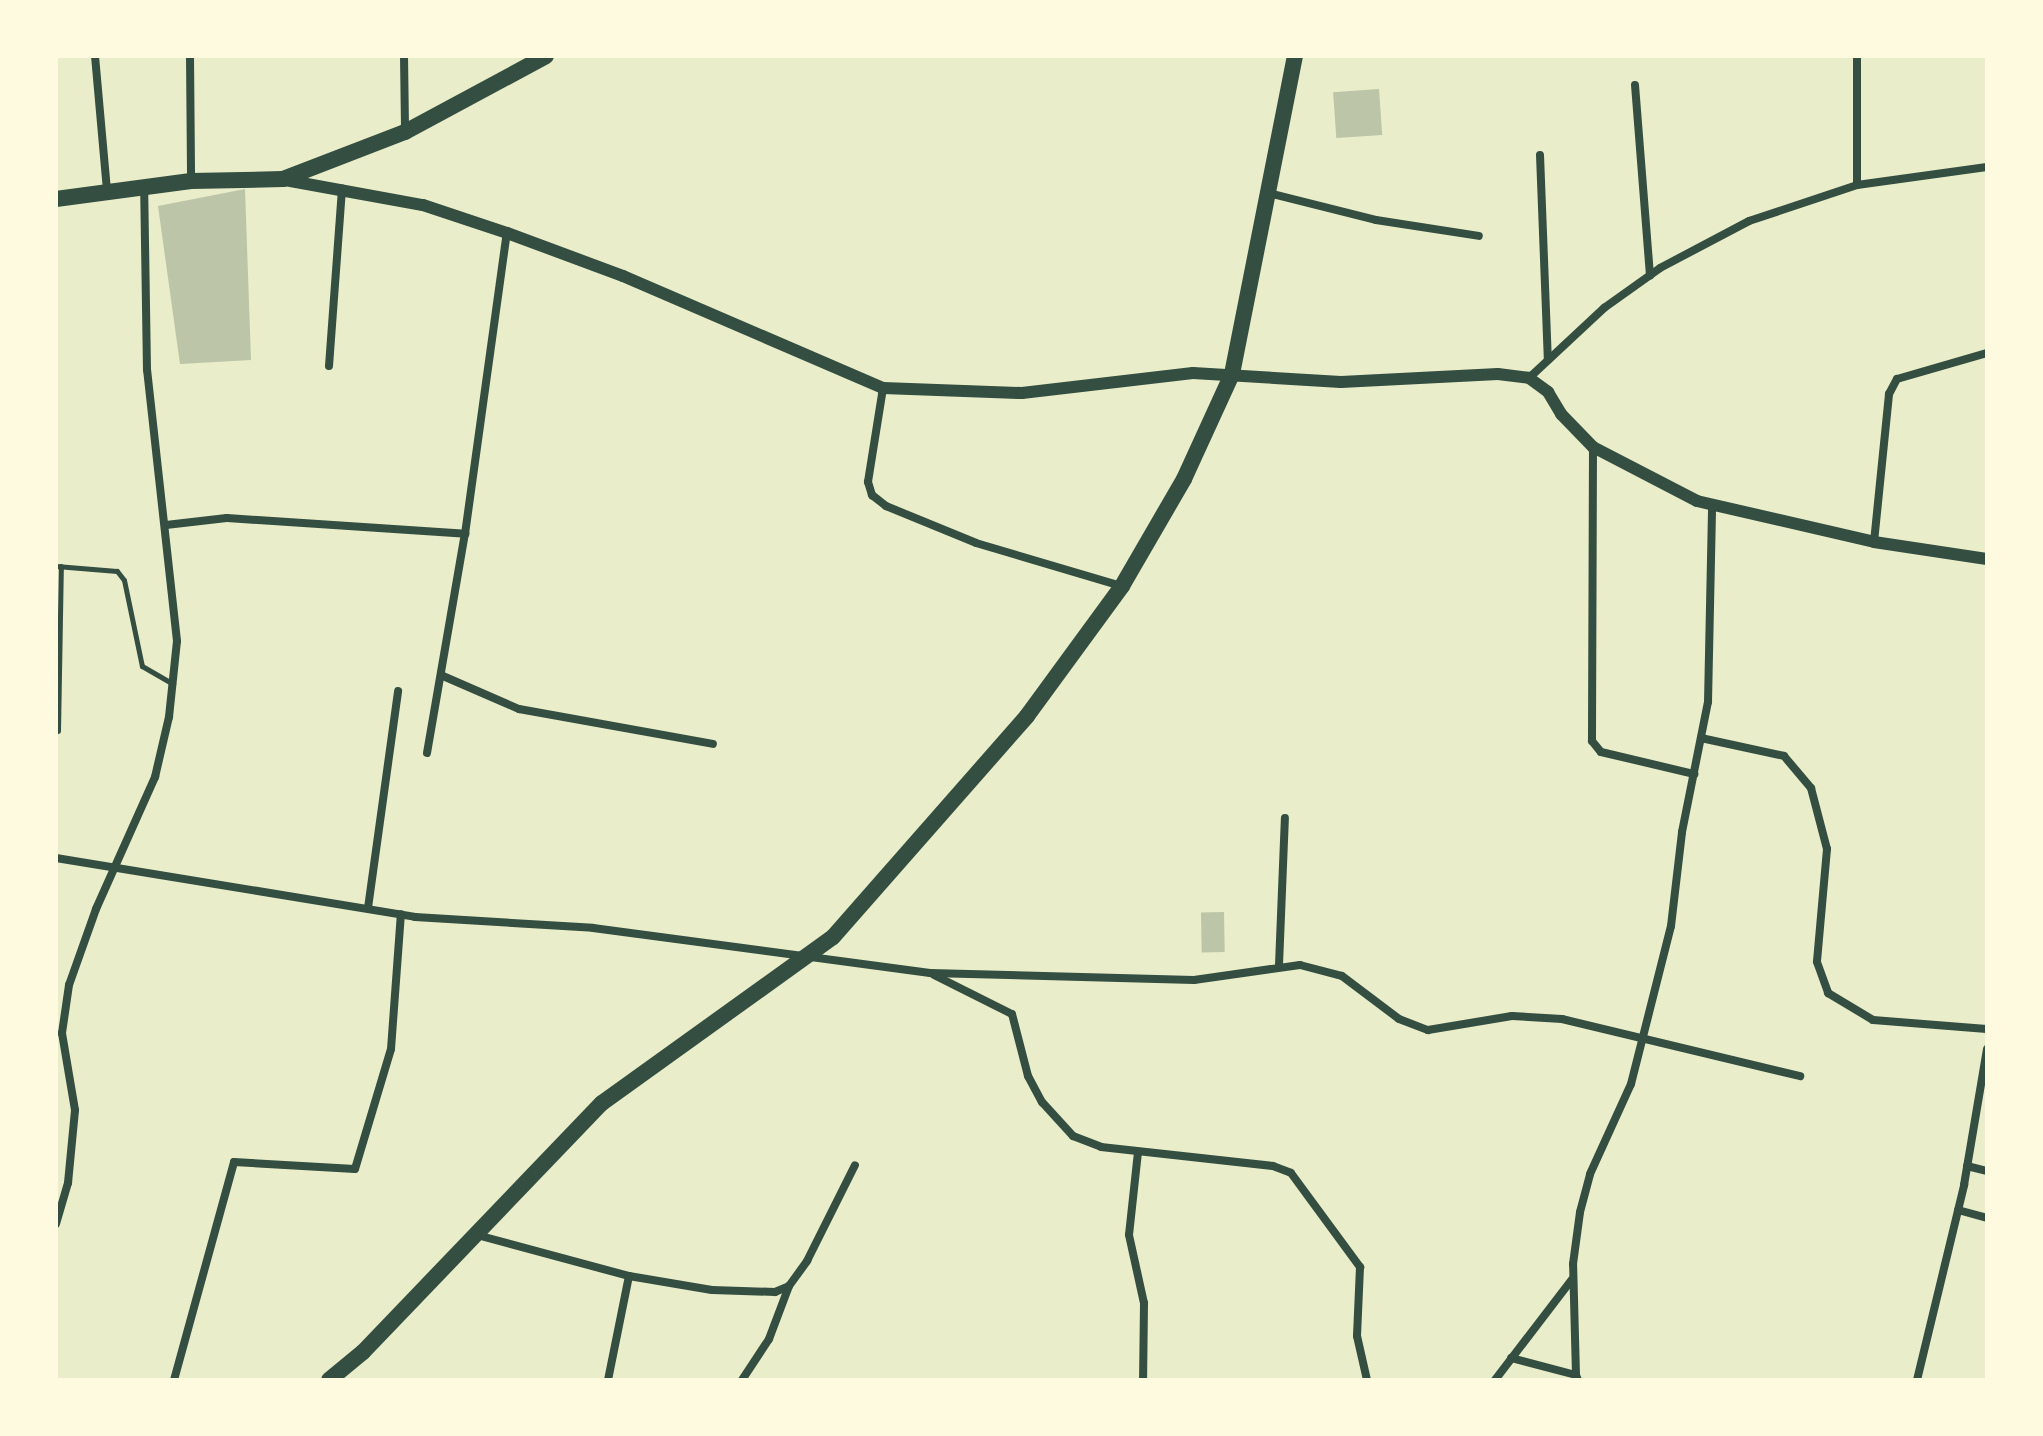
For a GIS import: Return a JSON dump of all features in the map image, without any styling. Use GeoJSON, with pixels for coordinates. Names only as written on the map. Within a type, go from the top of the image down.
{"type":"FeatureCollection","features":[{"type":"Feature","properties":{"kind":"main road"},"geometry":{"type":"LineString","coordinates":[[56,199],[191,181],[283,179],[405,132],[529,61],[546,56]]}},
{"type":"Feature","properties":{"kind":"main road"},"geometry":{"type":"LineString","coordinates":[[329,1380],[363,1352],[602,1103],[833,937],[1027,716],[1122,586],[1184,479],[1232,374],[1295,56]]}},
{"type":"Feature","properties":{"kind":"street"},"geometry":{"type":"LineString","coordinates":[[95,56],[107,191]]}},
{"type":"Feature","properties":{"kind":"street"},"geometry":{"type":"LineString","coordinates":[[190,56],[191,181]]}},
{"type":"Feature","properties":{"kind":"street"},"geometry":{"type":"LineString","coordinates":[[404,56],[405,132]]}},
{"type":"Feature","properties":{"kind":"street"},"geometry":{"type":"LineString","coordinates":[[1857,56],[1857,185]]}},
{"type":"Feature","properties":{"kind":"street"},"geometry":{"type":"LineString","coordinates":[[1635,85],[1650,275]]}},
{"type":"Feature","properties":{"kind":"street"},"geometry":{"type":"LineString","coordinates":[[1540,155],[1548,360]]}},
{"type":"Feature","properties":{"kind":"street"},"geometry":{"type":"LineString","coordinates":[[1529,378],[1604,308],[1650,275],[1749,221],[1857,185],[1987,167]]}},
{"type":"Feature","properties":{"kind":"street"},"geometry":{"type":"LineString","coordinates":[[283,179],[423,205],[507,233],[623,276],[883,388],[1022,393],[1163,375],[1232,374],[1341,382],[1498,374],[1529,378],[1548,392],[1561,414],[1593,447],[1697,501],[1874,542],[1987,559]]}},
{"type":"Feature","properties":{"kind":"street"},"geometry":{"type":"LineString","coordinates":[[56,1224],[68,1183],[75,1110],[62,1019],[75,966],[155,777],[173,684],[177,641],[147,370],[144,186]]}},
{"type":"Feature","properties":{"kind":"street"},"geometry":{"type":"LineString","coordinates":[[329,366],[342,188]]}},
{"type":"Feature","properties":{"kind":"street"},"geometry":{"type":"LineString","coordinates":[[1267,193],[1376,220],[1479,236]]}},
{"type":"Feature","properties":{"kind":"street"},"geometry":{"type":"LineString","coordinates":[[427,753],[443,676],[465,534],[507,233]]}},
{"type":"Feature","properties":{"kind":"street"},"geometry":{"type":"LineString","coordinates":[[1874,542],[1889,394],[1897,379],[1987,353]]}},
{"type":"Feature","properties":{"kind":"street"},"geometry":{"type":"LineString","coordinates":[[883,388],[868,482],[872,495],[886,506],[976,543],[1122,586]]}},
{"type":"Feature","properties":{"kind":"street"},"geometry":{"type":"LineString","coordinates":[[1593,447],[1592,741],[1601,752],[1694,774]]}},
{"type":"Feature","properties":{"kind":"street"},"geometry":{"type":"LineString","coordinates":[[1511,1358],[1577,1377],[1573,1278],[1590,1174],[1631,1084],[1671,926],[1708,702],[1712,505]]}},
{"type":"Feature","properties":{"kind":"street"},"geometry":{"type":"LineString","coordinates":[[166,525],[227,518],[465,534]]}},
{"type":"Feature","properties":{"kind":"street"},"geometry":{"type":"LineString","coordinates":[[443,676],[519,709],[713,744]]}},
{"type":"Feature","properties":{"kind":"street"},"geometry":{"type":"LineString","coordinates":[[368,908],[398,691]]}},
{"type":"Feature","properties":{"kind":"street"},"geometry":{"type":"LineString","coordinates":[[1701,738],[1784,756],[1811,788],[1827,849],[1817,962],[1828,993],[1873,1020],[1987,1029]]}},
{"type":"Feature","properties":{"kind":"street"},"geometry":{"type":"LineString","coordinates":[[1279,965],[1285,818]]}},
{"type":"Feature","properties":{"kind":"street"},"geometry":{"type":"LineString","coordinates":[[56,858],[401,914],[593,928],[930,973],[1194,980],[1279,965],[1320,968],[1342,976],[1399,1019],[1428,1030],[1529,1015],[1800,1076]]}},
{"type":"Feature","properties":{"kind":"street"},"geometry":{"type":"LineString","coordinates":[[174,1380],[234,1162],[355,1169],[391,1049],[401,914]]}},
{"type":"Feature","properties":{"kind":"street"},"geometry":{"type":"LineString","coordinates":[[930,973],[1012,1014],[1028,1076],[1042,1102],[1073,1136],[1101,1147],[1273,1166],[1291,1173],[1307,1189],[1360,1267],[1357,1336],[1367,1380]]}},
{"type":"Feature","properties":{"kind":"street"},"geometry":{"type":"LineString","coordinates":[[1917,1380],[1958,1210],[1987,1049]]}},
{"type":"Feature","properties":{"kind":"street"},"geometry":{"type":"LineString","coordinates":[[1138,1152],[1129,1235],[1144,1303],[1143,1380]]}},
{"type":"Feature","properties":{"kind":"street"},"geometry":{"type":"LineString","coordinates":[[742,1380],[769,1339],[789,1286],[807,1261],[855,1165]]}},
{"type":"Feature","properties":{"kind":"street"},"geometry":{"type":"LineString","coordinates":[[1967,1166],[1987,1171]]}},
{"type":"Feature","properties":{"kind":"street"},"geometry":{"type":"LineString","coordinates":[[1958,1210],[1987,1218]]}},
{"type":"Feature","properties":{"kind":"street"},"geometry":{"type":"LineString","coordinates":[[473,1234],[629,1276],[759,1294],[789,1286]]}},
{"type":"Feature","properties":{"kind":"street"},"geometry":{"type":"LineString","coordinates":[[608,1380],[629,1276]]}},
{"type":"Feature","properties":{"kind":"street"},"geometry":{"type":"LineString","coordinates":[[1495,1380],[1573,1278]]}},
{"type":"Feature","properties":{"kind":"lane"},"geometry":{"type":"LineString","coordinates":[[58,731],[58,566],[117,571],[124,580],[142,666],[173,684]]}},
{"type":"Feature","properties":{"kind":"building"},"geometry":{"type":"Polygon","coordinates":[[[1379,89],[1382,135],[1336,138],[1333,92],[1379,89]]]}},
{"type":"Feature","properties":{"kind":"building"},"geometry":{"type":"Polygon","coordinates":[[[245,189],[251,360],[180,364],[158,206],[245,189]]]}},
{"type":"Feature","properties":{"kind":"building"},"geometry":{"type":"Polygon","coordinates":[[[1201,912],[1224,912],[1225,952],[1202,952],[1201,912]]]}}]}
